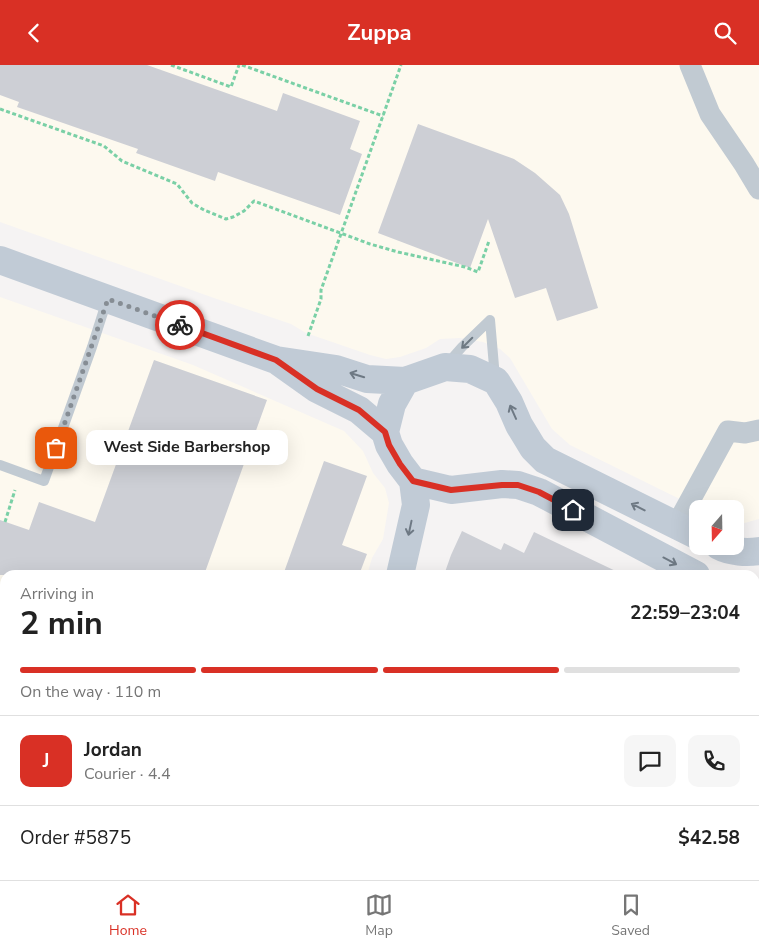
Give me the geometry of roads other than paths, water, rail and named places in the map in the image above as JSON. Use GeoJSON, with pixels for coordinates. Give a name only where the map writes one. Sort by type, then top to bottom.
{"type":"FeatureCollection","features":[{"type":"Feature","properties":{"kind":"street"},"geometry":{"type":"LineString","coordinates":[[690,65],[710,114],[759,189]]}},
{"type":"Feature","properties":{"kind":"street"},"geometry":{"type":"LineString","coordinates":[[0,260],[276,360],[336,369],[367,379],[405,381],[445,367],[470,369],[496,381],[533,448],[545,459],[687,531],[728,431],[745,433],[759,430]]}},
{"type":"Feature","properties":{"kind":"street"},"geometry":{"type":"LineString","coordinates":[[276,360],[317,389],[359,410],[385,432]]}},
{"type":"Feature","properties":{"kind":"street"},"geometry":{"type":"LineString","coordinates":[[401,570],[416,505],[413,481],[389,445],[385,432],[392,404],[405,381]]}},
{"type":"Feature","properties":{"kind":"street"},"geometry":{"type":"LineString","coordinates":[[413,481],[451,490],[518,485],[539,492],[687,570]]}},
{"type":"Feature","properties":{"kind":"street"},"geometry":{"type":"LineString","coordinates":[[744,552],[759,551]]}},
{"type":"Feature","properties":{"kind":"lane"},"geometry":{"type":"LineString","coordinates":[[0,465],[44,481],[108,299]]}},
{"type":"Feature","properties":{"kind":"lane"},"geometry":{"type":"LineString","coordinates":[[445,367],[462,347],[490,320],[496,381]]}},
{"type":"Feature","properties":{"kind":"place","name":"West Side Barbershop"},"geometry":{"type":"Point","coordinates":[56,448]}}]}
